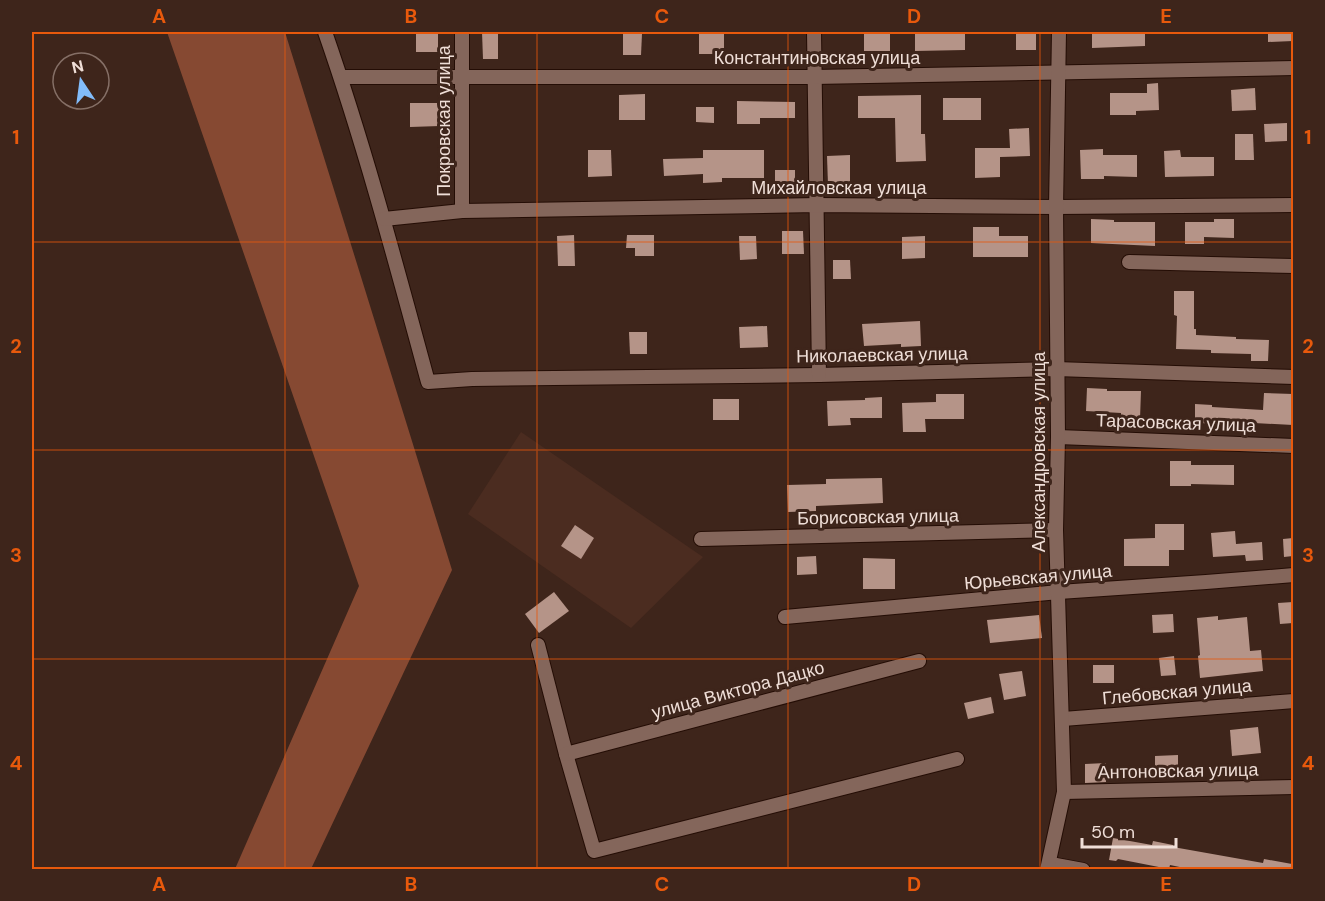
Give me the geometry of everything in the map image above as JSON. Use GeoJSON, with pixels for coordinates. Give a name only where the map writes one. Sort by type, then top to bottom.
{"type":"FeatureCollection","features":[{"type":"Feature","properties":{"kind":"street"},"geometry":{"type":"LineString","coordinates":[[325,32],[384,219]]}},
{"type":"Feature","properties":{"kind":"street","name":"Покровская улица"},"geometry":{"type":"LineString","coordinates":[[462,32],[462,211]]}},
{"type":"Feature","properties":{"kind":"street"},"geometry":{"type":"LineString","coordinates":[[814,32],[819,375]]}},
{"type":"Feature","properties":{"kind":"street","name":"Александровская улица"},"geometry":{"type":"LineString","coordinates":[[1051,867],[1064,792],[1056,530],[1058,436],[1056,207],[1059,32]]}},
{"type":"Feature","properties":{"kind":"street","name":"Константиновская улица"},"geometry":{"type":"LineString","coordinates":[[341,77],[814,76],[1293,68]]}},
{"type":"Feature","properties":{"kind":"street","name":"Михайловская улица"},"geometry":{"type":"LineString","coordinates":[[384,219],[462,211],[817,205],[1056,207],[1293,205]]}},
{"type":"Feature","properties":{"kind":"street","name":"Николаевская улица"},"geometry":{"type":"LineString","coordinates":[[384,219],[428,382],[472,379],[819,375],[1056,369],[1293,377]]}},
{"type":"Feature","properties":{"kind":"street"},"geometry":{"type":"LineString","coordinates":[[1129,262],[1293,266]]}},
{"type":"Feature","properties":{"kind":"street","name":"Тарасовская улица"},"geometry":{"type":"LineString","coordinates":[[1058,436],[1293,446]]}},
{"type":"Feature","properties":{"kind":"street","name":"Борисовская улица"},"geometry":{"type":"LineString","coordinates":[[701,539],[1056,530]]}},
{"type":"Feature","properties":{"kind":"street","name":"Юрьевская улица"},"geometry":{"type":"LineString","coordinates":[[785,617],[1059,592],[1293,574]]}},
{"type":"Feature","properties":{"kind":"street"},"geometry":{"type":"LineString","coordinates":[[538,645],[594,851],[957,759]]}},
{"type":"Feature","properties":{"kind":"street","name":"улица Виктора Дацко"},"geometry":{"type":"LineString","coordinates":[[566,754],[919,661]]}},
{"type":"Feature","properties":{"kind":"street","name":"Глебовская улица"},"geometry":{"type":"LineString","coordinates":[[1063,719],[1293,701]]}},
{"type":"Feature","properties":{"kind":"street","name":"Антоновская улица"},"geometry":{"type":"LineString","coordinates":[[1064,792],[1293,787]]}},
{"type":"Feature","properties":{"kind":"street"},"geometry":{"type":"LineString","coordinates":[[1051,867],[1083,870]]}},
{"type":"Feature","properties":{"kind":"shaded area"},"geometry":{"type":"Polygon","coordinates":[[[167,32],[285,32],[452,570],[311,869],[235,869],[359,586],[167,32]]]}},
{"type":"Feature","properties":{"kind":"shaded area"},"geometry":{"type":"Polygon","coordinates":[[[521,432],[703,557],[631,628],[468,514],[521,432]]]}},
{"type":"Feature","properties":{"kind":"building"},"geometry":{"type":"Polygon","coordinates":[[[482,32],[498,32],[498,59],[483,59],[482,32]]]}},
{"type":"Feature","properties":{"kind":"building"},"geometry":{"type":"Polygon","coordinates":[[[699,32],[724,32],[724,54],[699,54],[699,32]]]}},
{"type":"Feature","properties":{"kind":"building"},"geometry":{"type":"Polygon","coordinates":[[[864,32],[890,32],[890,51],[864,51],[864,32]]]}},
{"type":"Feature","properties":{"kind":"building"},"geometry":{"type":"Polygon","coordinates":[[[1016,32],[1036,32],[1036,50],[1016,50],[1016,32]]]}},
{"type":"Feature","properties":{"kind":"building"},"geometry":{"type":"Polygon","coordinates":[[[1092,32],[1145,32],[1145,46],[1092,48],[1092,32]]]}},
{"type":"Feature","properties":{"kind":"building"},"geometry":{"type":"Polygon","coordinates":[[[1268,32],[1293,32],[1293,41],[1268,42],[1268,32]]]}},
{"type":"Feature","properties":{"kind":"building"},"geometry":{"type":"Polygon","coordinates":[[[416,33],[438,33],[438,52],[416,52],[416,33]]]}},
{"type":"Feature","properties":{"kind":"building"},"geometry":{"type":"Polygon","coordinates":[[[623,34],[642,34],[641,55],[623,55],[623,34]]]}},
{"type":"Feature","properties":{"kind":"building"},"geometry":{"type":"Polygon","coordinates":[[[915,34],[965,34],[965,50],[915,51],[915,34]]]}},
{"type":"Feature","properties":{"kind":"building"},"geometry":{"type":"Polygon","coordinates":[[[1158,83],[1159,110],[1136,111],[1136,115],[1110,115],[1110,93],[1147,93],[1147,84],[1158,83]]]}},
{"type":"Feature","properties":{"kind":"building"},"geometry":{"type":"Polygon","coordinates":[[[1255,88],[1256,110],[1232,111],[1231,90],[1255,88]]]}},
{"type":"Feature","properties":{"kind":"building"},"geometry":{"type":"Polygon","coordinates":[[[645,94],[645,120],[619,120],[619,95],[645,94]]]}},
{"type":"Feature","properties":{"kind":"building"},"geometry":{"type":"Polygon","coordinates":[[[921,95],[921,134],[925,134],[926,161],[896,162],[895,118],[858,118],[858,96],[921,95]]]}},
{"type":"Feature","properties":{"kind":"building"},"geometry":{"type":"Polygon","coordinates":[[[943,98],[981,98],[981,120],[943,120],[943,98]]]}},
{"type":"Feature","properties":{"kind":"building"},"geometry":{"type":"Polygon","coordinates":[[[737,101],[795,102],[795,118],[760,118],[760,124],[737,124],[737,101]]]}},
{"type":"Feature","properties":{"kind":"building"},"geometry":{"type":"Polygon","coordinates":[[[410,103],[440,103],[440,126],[410,127],[410,103]]]}},
{"type":"Feature","properties":{"kind":"building"},"geometry":{"type":"Polygon","coordinates":[[[696,107],[714,107],[714,123],[696,122],[696,107]]]}},
{"type":"Feature","properties":{"kind":"building"},"geometry":{"type":"Polygon","coordinates":[[[1287,123],[1287,141],[1265,142],[1264,124],[1287,123]]]}},
{"type":"Feature","properties":{"kind":"building"},"geometry":{"type":"Polygon","coordinates":[[[1029,128],[1030,156],[1000,157],[1000,177],[975,178],[975,148],[1010,148],[1009,129],[1029,128]]]}},
{"type":"Feature","properties":{"kind":"building"},"geometry":{"type":"Polygon","coordinates":[[[1235,134],[1253,134],[1254,160],[1235,160],[1235,134]]]}},
{"type":"Feature","properties":{"kind":"building"},"geometry":{"type":"Polygon","coordinates":[[[1103,149],[1103,155],[1137,155],[1137,177],[1104,176],[1104,179],[1081,179],[1080,150],[1103,149]]]}},
{"type":"Feature","properties":{"kind":"building"},"geometry":{"type":"Polygon","coordinates":[[[588,150],[611,150],[612,176],[588,177],[588,150]]]}},
{"type":"Feature","properties":{"kind":"building"},"geometry":{"type":"Polygon","coordinates":[[[703,150],[764,150],[764,178],[722,178],[722,182],[703,183],[703,174],[664,176],[663,159],[703,158],[703,150]]]}},
{"type":"Feature","properties":{"kind":"building"},"geometry":{"type":"Polygon","coordinates":[[[1180,150],[1181,157],[1214,157],[1214,176],[1165,177],[1164,151],[1180,150]]]}},
{"type":"Feature","properties":{"kind":"building"},"geometry":{"type":"Polygon","coordinates":[[[850,155],[850,184],[828,185],[827,156],[850,155]]]}},
{"type":"Feature","properties":{"kind":"building"},"geometry":{"type":"Polygon","coordinates":[[[775,170],[795,170],[795,186],[775,186],[775,170]]]}},
{"type":"Feature","properties":{"kind":"building"},"geometry":{"type":"Polygon","coordinates":[[[1091,219],[1114,220],[1114,222],[1155,222],[1155,246],[1091,243],[1091,219]]]}},
{"type":"Feature","properties":{"kind":"building"},"geometry":{"type":"Polygon","coordinates":[[[1214,219],[1234,219],[1234,238],[1204,237],[1204,244],[1185,244],[1185,222],[1214,222],[1214,219]]]}},
{"type":"Feature","properties":{"kind":"building"},"geometry":{"type":"Polygon","coordinates":[[[973,227],[999,227],[999,236],[1028,236],[1028,257],[973,257],[973,227]]]}},
{"type":"Feature","properties":{"kind":"building"},"geometry":{"type":"Polygon","coordinates":[[[782,231],[803,231],[804,254],[782,254],[782,231]]]}},
{"type":"Feature","properties":{"kind":"building"},"geometry":{"type":"Polygon","coordinates":[[[574,235],[575,266],[558,266],[557,236],[574,235]]]}},
{"type":"Feature","properties":{"kind":"building"},"geometry":{"type":"Polygon","coordinates":[[[627,235],[654,235],[654,256],[635,256],[635,248],[626,248],[627,235]]]}},
{"type":"Feature","properties":{"kind":"building"},"geometry":{"type":"Polygon","coordinates":[[[739,236],[756,236],[757,259],[740,260],[739,236]]]}},
{"type":"Feature","properties":{"kind":"building"},"geometry":{"type":"Polygon","coordinates":[[[925,236],[925,258],[902,259],[902,237],[925,236]]]}},
{"type":"Feature","properties":{"kind":"building"},"geometry":{"type":"Polygon","coordinates":[[[833,260],[850,260],[851,279],[833,279],[833,260]]]}},
{"type":"Feature","properties":{"kind":"building"},"geometry":{"type":"Polygon","coordinates":[[[1174,291],[1194,291],[1196,335],[1269,340],[1268,361],[1251,361],[1251,354],[1176,349],[1177,316],[1174,315],[1174,291]]]}},
{"type":"Feature","properties":{"kind":"building"},"geometry":{"type":"Polygon","coordinates":[[[920,321],[921,346],[901,347],[901,344],[864,346],[862,324],[920,321]]]}},
{"type":"Feature","properties":{"kind":"building"},"geometry":{"type":"Polygon","coordinates":[[[767,326],[768,347],[740,348],[739,327],[767,326]]]}},
{"type":"Feature","properties":{"kind":"building"},"geometry":{"type":"Polygon","coordinates":[[[629,332],[647,332],[647,354],[630,354],[629,332]]]}},
{"type":"Feature","properties":{"kind":"building"},"geometry":{"type":"Polygon","coordinates":[[[1087,388],[1107,389],[1107,391],[1141,391],[1140,419],[1121,418],[1121,413],[1086,411],[1087,388]]]}},
{"type":"Feature","properties":{"kind":"building"},"geometry":{"type":"Polygon","coordinates":[[[1264,393],[1293,394],[1293,425],[1254,423],[1253,430],[1225,429],[1225,424],[1195,423],[1195,404],[1263,410],[1264,393]]]}},
{"type":"Feature","properties":{"kind":"building"},"geometry":{"type":"Polygon","coordinates":[[[936,394],[964,394],[964,419],[925,419],[926,432],[903,432],[902,403],[936,402],[936,394]]]}},
{"type":"Feature","properties":{"kind":"building"},"geometry":{"type":"Polygon","coordinates":[[[882,397],[882,418],[850,418],[851,425],[828,426],[827,401],[882,397]]]}},
{"type":"Feature","properties":{"kind":"building"},"geometry":{"type":"Polygon","coordinates":[[[713,399],[739,399],[739,420],[713,420],[713,399]]]}},
{"type":"Feature","properties":{"kind":"building"},"geometry":{"type":"Polygon","coordinates":[[[1170,461],[1191,461],[1191,465],[1234,465],[1234,485],[1170,486],[1170,461]]]}},
{"type":"Feature","properties":{"kind":"building"},"geometry":{"type":"Polygon","coordinates":[[[882,478],[883,503],[816,506],[816,511],[788,512],[787,485],[826,484],[826,479],[882,478]]]}},
{"type":"Feature","properties":{"kind":"building"},"geometry":{"type":"Polygon","coordinates":[[[1155,524],[1184,524],[1184,550],[1169,550],[1169,566],[1124,566],[1124,539],[1155,538],[1155,524]]]}},
{"type":"Feature","properties":{"kind":"building"},"geometry":{"type":"Polygon","coordinates":[[[575,525],[594,538],[581,559],[561,546],[575,525]]]}},
{"type":"Feature","properties":{"kind":"building"},"geometry":{"type":"Polygon","coordinates":[[[1235,531],[1236,544],[1262,542],[1263,560],[1246,561],[1245,555],[1213,557],[1211,533],[1235,531]]]}},
{"type":"Feature","properties":{"kind":"building"},"geometry":{"type":"Polygon","coordinates":[[[1293,538],[1293,556],[1284,557],[1283,539],[1293,538]]]}},
{"type":"Feature","properties":{"kind":"building"},"geometry":{"type":"Polygon","coordinates":[[[816,556],[817,574],[797,575],[797,557],[816,556]]]}},
{"type":"Feature","properties":{"kind":"building"},"geometry":{"type":"Polygon","coordinates":[[[863,558],[895,559],[895,589],[863,589],[863,558]]]}},
{"type":"Feature","properties":{"kind":"building"},"geometry":{"type":"Polygon","coordinates":[[[554,592],[569,611],[539,633],[525,614],[554,592]]]}},
{"type":"Feature","properties":{"kind":"building"},"geometry":{"type":"Polygon","coordinates":[[[1293,602],[1293,623],[1280,624],[1278,603],[1293,602]]]}},
{"type":"Feature","properties":{"kind":"building"},"geometry":{"type":"Polygon","coordinates":[[[1173,614],[1174,632],[1153,633],[1152,615],[1173,614]]]}},
{"type":"Feature","properties":{"kind":"building"},"geometry":{"type":"Polygon","coordinates":[[[1039,615],[1042,638],[990,643],[987,620],[1039,615]]]}},
{"type":"Feature","properties":{"kind":"building"},"geometry":{"type":"Polygon","coordinates":[[[1218,616],[1218,620],[1247,617],[1250,651],[1261,650],[1263,671],[1200,678],[1197,618],[1218,616]]]}},
{"type":"Feature","properties":{"kind":"building"},"geometry":{"type":"Polygon","coordinates":[[[1174,656],[1176,675],[1161,676],[1159,658],[1174,656]]]}},
{"type":"Feature","properties":{"kind":"building"},"geometry":{"type":"Polygon","coordinates":[[[1093,665],[1114,665],[1114,683],[1093,683],[1093,665]]]}},
{"type":"Feature","properties":{"kind":"building"},"geometry":{"type":"Polygon","coordinates":[[[1022,671],[1026,696],[1004,700],[999,674],[1022,671]]]}},
{"type":"Feature","properties":{"kind":"building"},"geometry":{"type":"Polygon","coordinates":[[[991,697],[994,713],[968,719],[964,703],[991,697]]]}},
{"type":"Feature","properties":{"kind":"building"},"geometry":{"type":"Polygon","coordinates":[[[1258,727],[1261,753],[1232,756],[1230,730],[1258,727]]]}},
{"type":"Feature","properties":{"kind":"building"},"geometry":{"type":"Polygon","coordinates":[[[1178,755],[1178,778],[1155,779],[1155,756],[1178,755]]]}},
{"type":"Feature","properties":{"kind":"building"},"geometry":{"type":"Polygon","coordinates":[[[1106,763],[1106,782],[1085,783],[1085,764],[1106,763]]]}},
{"type":"Feature","properties":{"kind":"building"},"geometry":{"type":"Polygon","coordinates":[[[1113,838],[1152,845],[1153,841],[1173,845],[1173,847],[1263,863],[1264,859],[1292,864],[1292,870],[1194,870],[1170,865],[1169,869],[1118,859],[1109,860],[1113,838]]]}}]}
